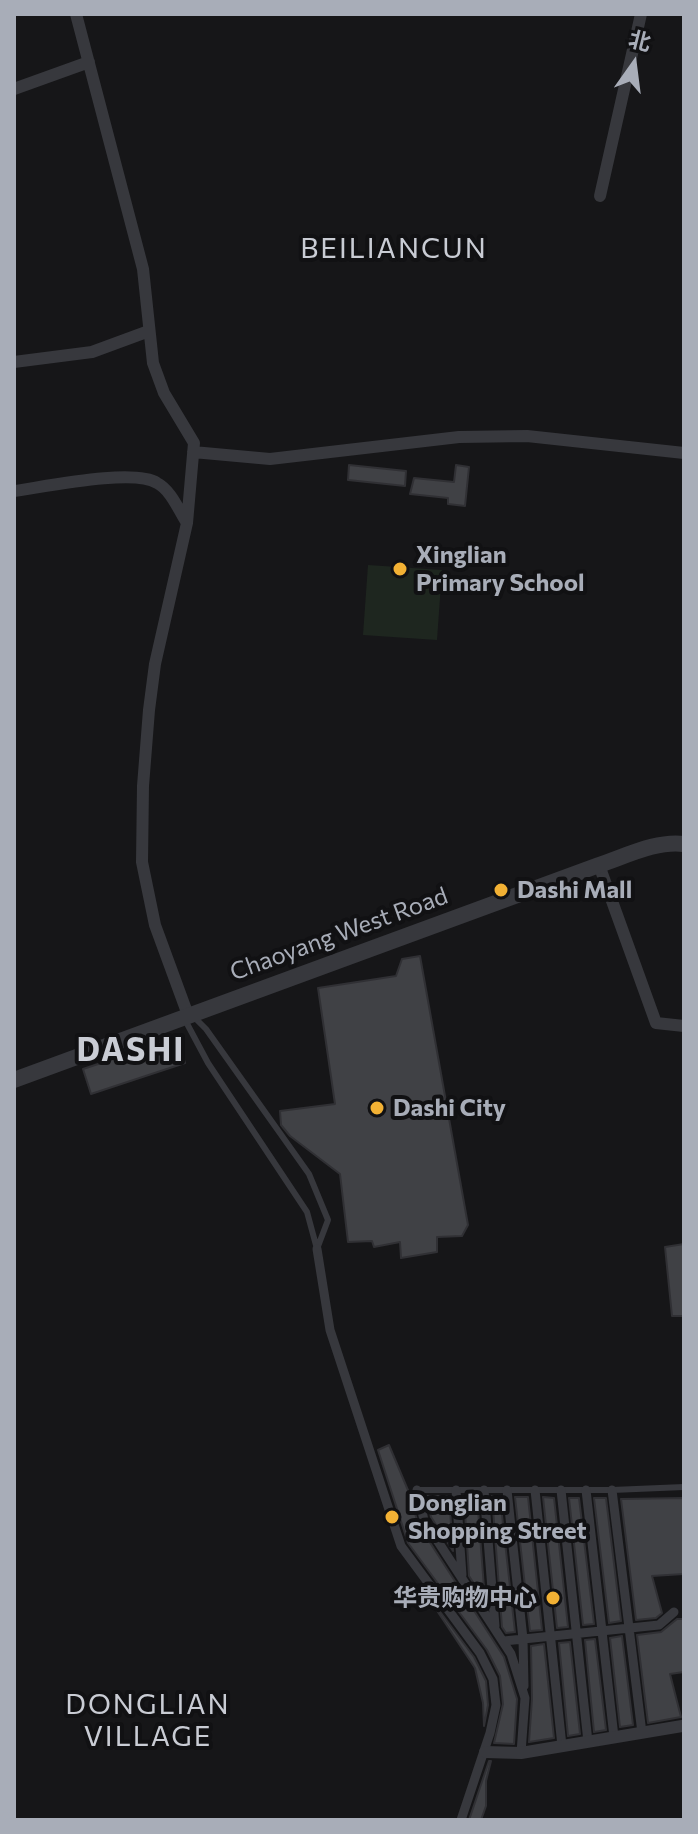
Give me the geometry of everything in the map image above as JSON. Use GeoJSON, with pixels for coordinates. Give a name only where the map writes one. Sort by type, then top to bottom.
{"type":"FeatureCollection","features":[{"type":"Feature","properties":{"kind":"street"},"geometry":{"type":"LineString","coordinates":[[76,14],[143,269],[153,363],[164,393],[194,443],[187,523],[155,664],[143,786],[142,862],[155,925],[186,1017]]}},
{"type":"Feature","properties":{"kind":"street"},"geometry":{"type":"LineString","coordinates":[[600,196],[641,14]]}},
{"type":"Feature","properties":{"kind":"street"},"geometry":{"type":"LineString","coordinates":[[14,89],[89,62]]}},
{"type":"Feature","properties":{"kind":"street"},"geometry":{"type":"LineString","coordinates":[[14,362],[92,352],[149,331]]}},
{"type":"Feature","properties":{"kind":"street"},"geometry":{"type":"LineString","coordinates":[[193,452],[270,459],[459,437],[527,436],[684,453]]}},
{"type":"Feature","properties":{"kind":"street"},"geometry":{"type":"LineString","coordinates":[[14,491],[119,477],[145,479],[157,482],[165,489],[187,523]]}},
{"type":"Feature","properties":{"kind":"street","name":"Chaoyang West Road"},"geometry":{"type":"LineString","coordinates":[[14,1080],[599,865],[646,850],[684,844]]}},
{"type":"Feature","properties":{"kind":"street"},"geometry":{"type":"LineString","coordinates":[[599,865],[656,1023],[684,1026]]}},
{"type":"Feature","properties":{"kind":"street"},"geometry":{"type":"LineString","coordinates":[[317,1249],[330,1330],[401,1546],[480,1653],[493,1679],[496,1705],[485,1752],[461,1820]]}},
{"type":"Feature","properties":{"kind":"street"},"geometry":{"type":"LineString","coordinates":[[417,1490],[424,1520],[504,1641],[525,1698]]}},
{"type":"Feature","properties":{"kind":"street"},"geometry":{"type":"LineString","coordinates":[[456,1490],[463,1579]]}},
{"type":"Feature","properties":{"kind":"street"},"geometry":{"type":"LineString","coordinates":[[484,1490],[496,1627]]}},
{"type":"Feature","properties":{"kind":"street"},"geometry":{"type":"LineString","coordinates":[[507,1490],[523,1639],[525,1698],[521,1753]]}},
{"type":"Feature","properties":{"kind":"street"},"geometry":{"type":"LineString","coordinates":[[535,1490],[562,1746]]}},
{"type":"Feature","properties":{"kind":"street"},"geometry":{"type":"LineString","coordinates":[[561,1490],[588,1742]]}},
{"type":"Feature","properties":{"kind":"street"},"geometry":{"type":"LineString","coordinates":[[586,1490],[614,1737]]}},
{"type":"Feature","properties":{"kind":"street"},"geometry":{"type":"LineString","coordinates":[[612,1490],[642,1733]]}},
{"type":"Feature","properties":{"kind":"street"},"geometry":{"type":"LineString","coordinates":[[504,1641],[659,1625],[674,1612]]}},
{"type":"Feature","properties":{"kind":"street"},"geometry":{"type":"LineString","coordinates":[[485,1752],[521,1753],[682,1726]]}},
{"type":"Feature","properties":{"kind":"lane"},"geometry":{"type":"LineString","coordinates":[[186,1017],[196,1017],[205,1027],[309,1174],[328,1220],[317,1249],[307,1212],[215,1075],[186,1017]]}},
{"type":"Feature","properties":{"kind":"lane"},"geometry":{"type":"LineString","coordinates":[[417,1490],[684,1487]]}},
{"type":"Feature","properties":{"kind":"shaded area"},"geometry":{"type":"Polygon","coordinates":[[[368,565],[442,570],[437,640],[363,635],[368,565]]]}},
{"type":"Feature","properties":{"kind":"building"},"geometry":{"type":"Polygon","coordinates":[[[349,465],[406,471],[405,486],[348,480],[349,465]]]}},
{"type":"Feature","properties":{"kind":"building"},"geometry":{"type":"Polygon","coordinates":[[[456,465],[469,467],[465,506],[448,504],[448,498],[410,494],[414,478],[454,482],[456,465]]]}},
{"type":"Feature","properties":{"kind":"building","name":"Dashi City"},"geometry":{"type":"Polygon","coordinates":[[[420,956],[468,1225],[462,1236],[437,1237],[437,1252],[401,1258],[400,1242],[374,1247],[372,1241],[348,1242],[340,1174],[290,1136],[281,1125],[280,1111],[335,1104],[318,988],[396,976],[402,959],[420,956]]]}},
{"type":"Feature","properties":{"kind":"building"},"geometry":{"type":"Polygon","coordinates":[[[177,1038],[185,1063],[91,1094],[83,1069],[177,1038]]]}},
{"type":"Feature","properties":{"kind":"building"},"geometry":{"type":"Polygon","coordinates":[[[684,1244],[684,1316],[672,1316],[665,1247],[684,1244]]]}},
{"type":"Feature","properties":{"kind":"building"},"geometry":{"type":"Polygon","coordinates":[[[389,1445],[410,1495],[418,1524],[504,1657],[517,1699],[514,1744],[494,1743],[503,1704],[500,1676],[487,1650],[408,1543],[378,1450],[389,1445]]]}},
{"type":"Feature","properties":{"kind":"building"},"geometry":{"type":"Polygon","coordinates":[[[426,1496],[449,1496],[453,1551],[431,1517],[426,1496]]]}},
{"type":"Feature","properties":{"kind":"building"},"geometry":{"type":"Polygon","coordinates":[[[464,1496],[477,1496],[485,1601],[469,1576],[464,1496]]]}},
{"type":"Feature","properties":{"kind":"building"},"geometry":{"type":"Polygon","coordinates":[[[492,1496],[500,1497],[515,1632],[506,1633],[502,1627],[492,1496]]]}},
{"type":"Feature","properties":{"kind":"building"},"geometry":{"type":"Polygon","coordinates":[[[515,1497],[528,1497],[542,1630],[530,1631],[515,1497]]]}},
{"type":"Feature","properties":{"kind":"building"},"geometry":{"type":"Polygon","coordinates":[[[543,1497],[554,1498],[568,1627],[557,1628],[543,1497]]]}},
{"type":"Feature","properties":{"kind":"building"},"geometry":{"type":"Polygon","coordinates":[[[569,1498],[579,1498],[594,1624],[583,1625],[569,1498]]]}},
{"type":"Feature","properties":{"kind":"building"},"geometry":{"type":"Polygon","coordinates":[[[594,1498],[606,1498],[621,1621],[609,1623],[594,1498]]]}},
{"type":"Feature","properties":{"kind":"building"},"geometry":{"type":"Polygon","coordinates":[[[684,1498],[684,1574],[652,1576],[662,1613],[656,1618],[636,1620],[621,1499],[684,1498]]]}},
{"type":"Feature","properties":{"kind":"building"},"geometry":{"type":"Polygon","coordinates":[[[420,1585],[474,1657],[486,1681],[488,1705],[484,1726],[483,1703],[475,1668],[420,1585]]]}},
{"type":"Feature","properties":{"kind":"building"},"geometry":{"type":"Polygon","coordinates":[[[677,1619],[684,1619],[684,1672],[670,1674],[681,1717],[648,1723],[637,1635],[661,1632],[677,1619]]]}},
{"type":"Feature","properties":{"kind":"building"},"geometry":{"type":"Polygon","coordinates":[[[622,1636],[633,1725],[620,1727],[610,1638],[622,1636]]]}},
{"type":"Feature","properties":{"kind":"building"},"geometry":{"type":"Polygon","coordinates":[[[595,1639],[606,1730],[594,1732],[585,1640],[595,1639]]]}},
{"type":"Feature","properties":{"kind":"building"},"geometry":{"type":"Polygon","coordinates":[[[570,1642],[580,1734],[568,1736],[559,1643],[570,1642]]]}},
{"type":"Feature","properties":{"kind":"building"},"geometry":{"type":"Polygon","coordinates":[[[544,1644],[554,1738],[529,1742],[531,1646],[544,1644]]]}},
{"type":"Feature","properties":{"kind":"building"},"geometry":{"type":"Polygon","coordinates":[[[489,1761],[486,1806],[481,1820],[469,1820],[489,1761]]]}},
{"type":"Feature","properties":{"kind":"place","name":"Xinglian Primary School"},"geometry":{"type":"Point","coordinates":[400,569]}},
{"type":"Feature","properties":{"kind":"place","name":"Dashi Mall"},"geometry":{"type":"Point","coordinates":[501,890]}},
{"type":"Feature","properties":{"kind":"place","name":"Dashi City"},"geometry":{"type":"Point","coordinates":[377,1108]}},
{"type":"Feature","properties":{"kind":"place","name":"Donglian Shopping Street"},"geometry":{"type":"Point","coordinates":[392,1517]}},
{"type":"Feature","properties":{"kind":"place","name":"华贵购物中心"},"geometry":{"type":"Point","coordinates":[553,1598]}},
{"type":"Feature","properties":{"kind":"district","name":"BEILIANCUN"},"geometry":{"type":"Point","coordinates":[394,249]}},
{"type":"Feature","properties":{"kind":"district","name":"DASHI"},"geometry":{"type":"Point","coordinates":[131,1050]}},
{"type":"Feature","properties":{"kind":"district","name":"DONGLIAN VILLAGE"},"geometry":{"type":"Point","coordinates":[148,1721]}}]}
